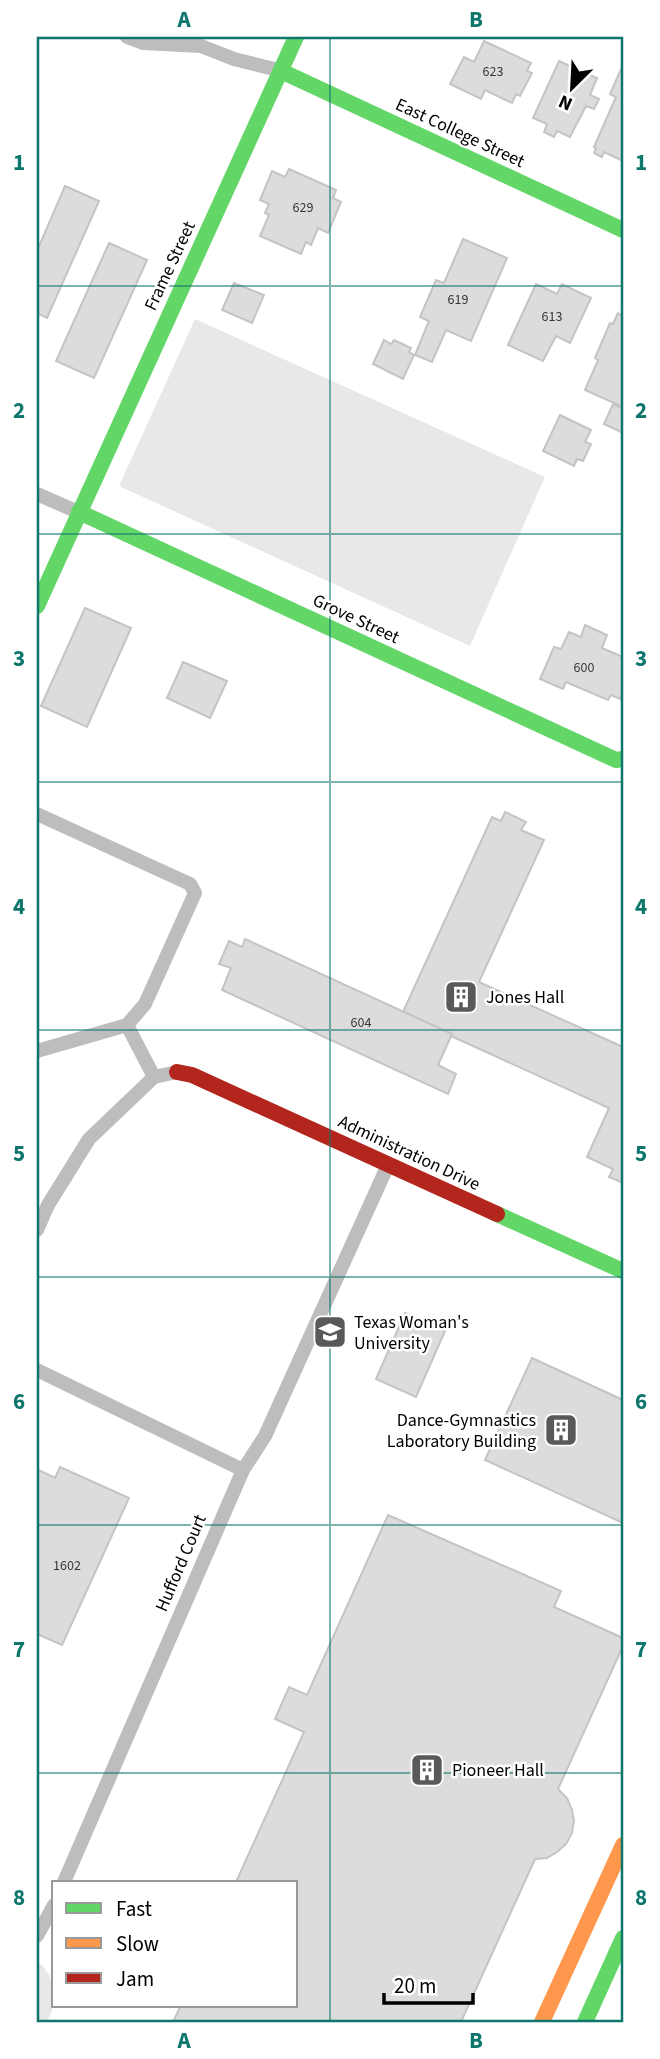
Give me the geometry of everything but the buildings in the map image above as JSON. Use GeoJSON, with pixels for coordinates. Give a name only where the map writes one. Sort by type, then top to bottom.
{"type":"FeatureCollection","features":[{"type":"Feature","properties":{"kind":"street","name":"Frame Street"},"geometry":{"type":"LineString","coordinates":[[37,606],[296,37]]}},
{"type":"Feature","properties":{"kind":"street","name":"East College Street"},"geometry":{"type":"LineString","coordinates":[[281,71],[623,230]]}},
{"type":"Feature","properties":{"kind":"street","name":"Grove Street"},"geometry":{"type":"LineString","coordinates":[[79,512],[620,760]]}},
{"type":"Feature","properties":{"kind":"street","name":"Administration Drive"},"geometry":{"type":"LineString","coordinates":[[177,1072],[192,1075],[623,1271]]}},
{"type":"Feature","properties":{"kind":"street"},"geometry":{"type":"LineString","coordinates":[[542,2022],[623,1845]]}},
{"type":"Feature","properties":{"kind":"street"},"geometry":{"type":"LineString","coordinates":[[585,2022],[623,1938]]}},
{"type":"Feature","properties":{"kind":"lane"},"geometry":{"type":"LineString","coordinates":[[127,37],[143,43],[201,46],[234,59],[281,71]]}},
{"type":"Feature","properties":{"kind":"lane"},"geometry":{"type":"LineString","coordinates":[[37,494],[79,512]]}},
{"type":"Feature","properties":{"kind":"lane"},"geometry":{"type":"LineString","coordinates":[[37,814],[190,884],[195,893],[145,1004],[127,1025],[37,1051]]}},
{"type":"Feature","properties":{"kind":"lane"},"geometry":{"type":"LineString","coordinates":[[127,1025],[154,1077]]}},
{"type":"Feature","properties":{"kind":"lane"},"geometry":{"type":"LineString","coordinates":[[37,1230],[42,1202],[89,1139],[154,1077],[177,1072]]}},
{"type":"Feature","properties":{"kind":"lane","name":"Hufford Court"},"geometry":{"type":"LineString","coordinates":[[64,1881],[243,1470],[265,1436],[388,1164]]}},
{"type":"Feature","properties":{"kind":"lane"},"geometry":{"type":"LineString","coordinates":[[37,1370],[243,1470]]}},
{"type":"Feature","properties":{"kind":"lane"},"geometry":{"type":"LineString","coordinates":[[37,1936],[52,1909]]}},
{"type":"Feature","properties":{"kind":"shaded area"},"geometry":{"type":"Polygon","coordinates":[[[195,319],[545,477],[470,646],[119,486],[195,319]]]}},
{"type":"Feature","properties":{"kind":"shaded area"},"geometry":{"type":"Polygon","coordinates":[[[37,1961],[52,1982],[53,2007],[46,2022],[37,2022],[37,1961]]]}},
{"type":"Feature","properties":{"kind":"traffic: fast"},"geometry":{"type":"LineString","coordinates":[[37,606],[296,37]]}},
{"type":"Feature","properties":{"kind":"traffic: fast"},"geometry":{"type":"LineString","coordinates":[[281,71],[623,230]]}},
{"type":"Feature","properties":{"kind":"traffic: fast"},"geometry":{"type":"LineString","coordinates":[[79,512],[616,760],[623,759]]}},
{"type":"Feature","properties":{"kind":"traffic: fast"},"geometry":{"type":"LineString","coordinates":[[497,1214],[623,1271]]}},
{"type":"Feature","properties":{"kind":"traffic: fast"},"geometry":{"type":"LineString","coordinates":[[585,2022],[623,1938]]}},
{"type":"Feature","properties":{"kind":"traffic: slow"},"geometry":{"type":"LineString","coordinates":[[542,2022],[623,1845]]}},
{"type":"Feature","properties":{"kind":"traffic: jam"},"geometry":{"type":"LineString","coordinates":[[177,1072],[192,1075],[497,1214]]}},
{"type":"Feature","properties":{"kind":"place","name":"Jones Hall"},"geometry":{"type":"Point","coordinates":[461,997]}},
{"type":"Feature","properties":{"kind":"place","name":"Texas Woman's University"},"geometry":{"type":"Point","coordinates":[330,1332]}},
{"type":"Feature","properties":{"kind":"place","name":"Dance-Gymnastics Laboratory Building"},"geometry":{"type":"Point","coordinates":[561,1430]}},
{"type":"Feature","properties":{"kind":"place","name":"Pioneer Hall"},"geometry":{"type":"Point","coordinates":[427,1770]}}]}
